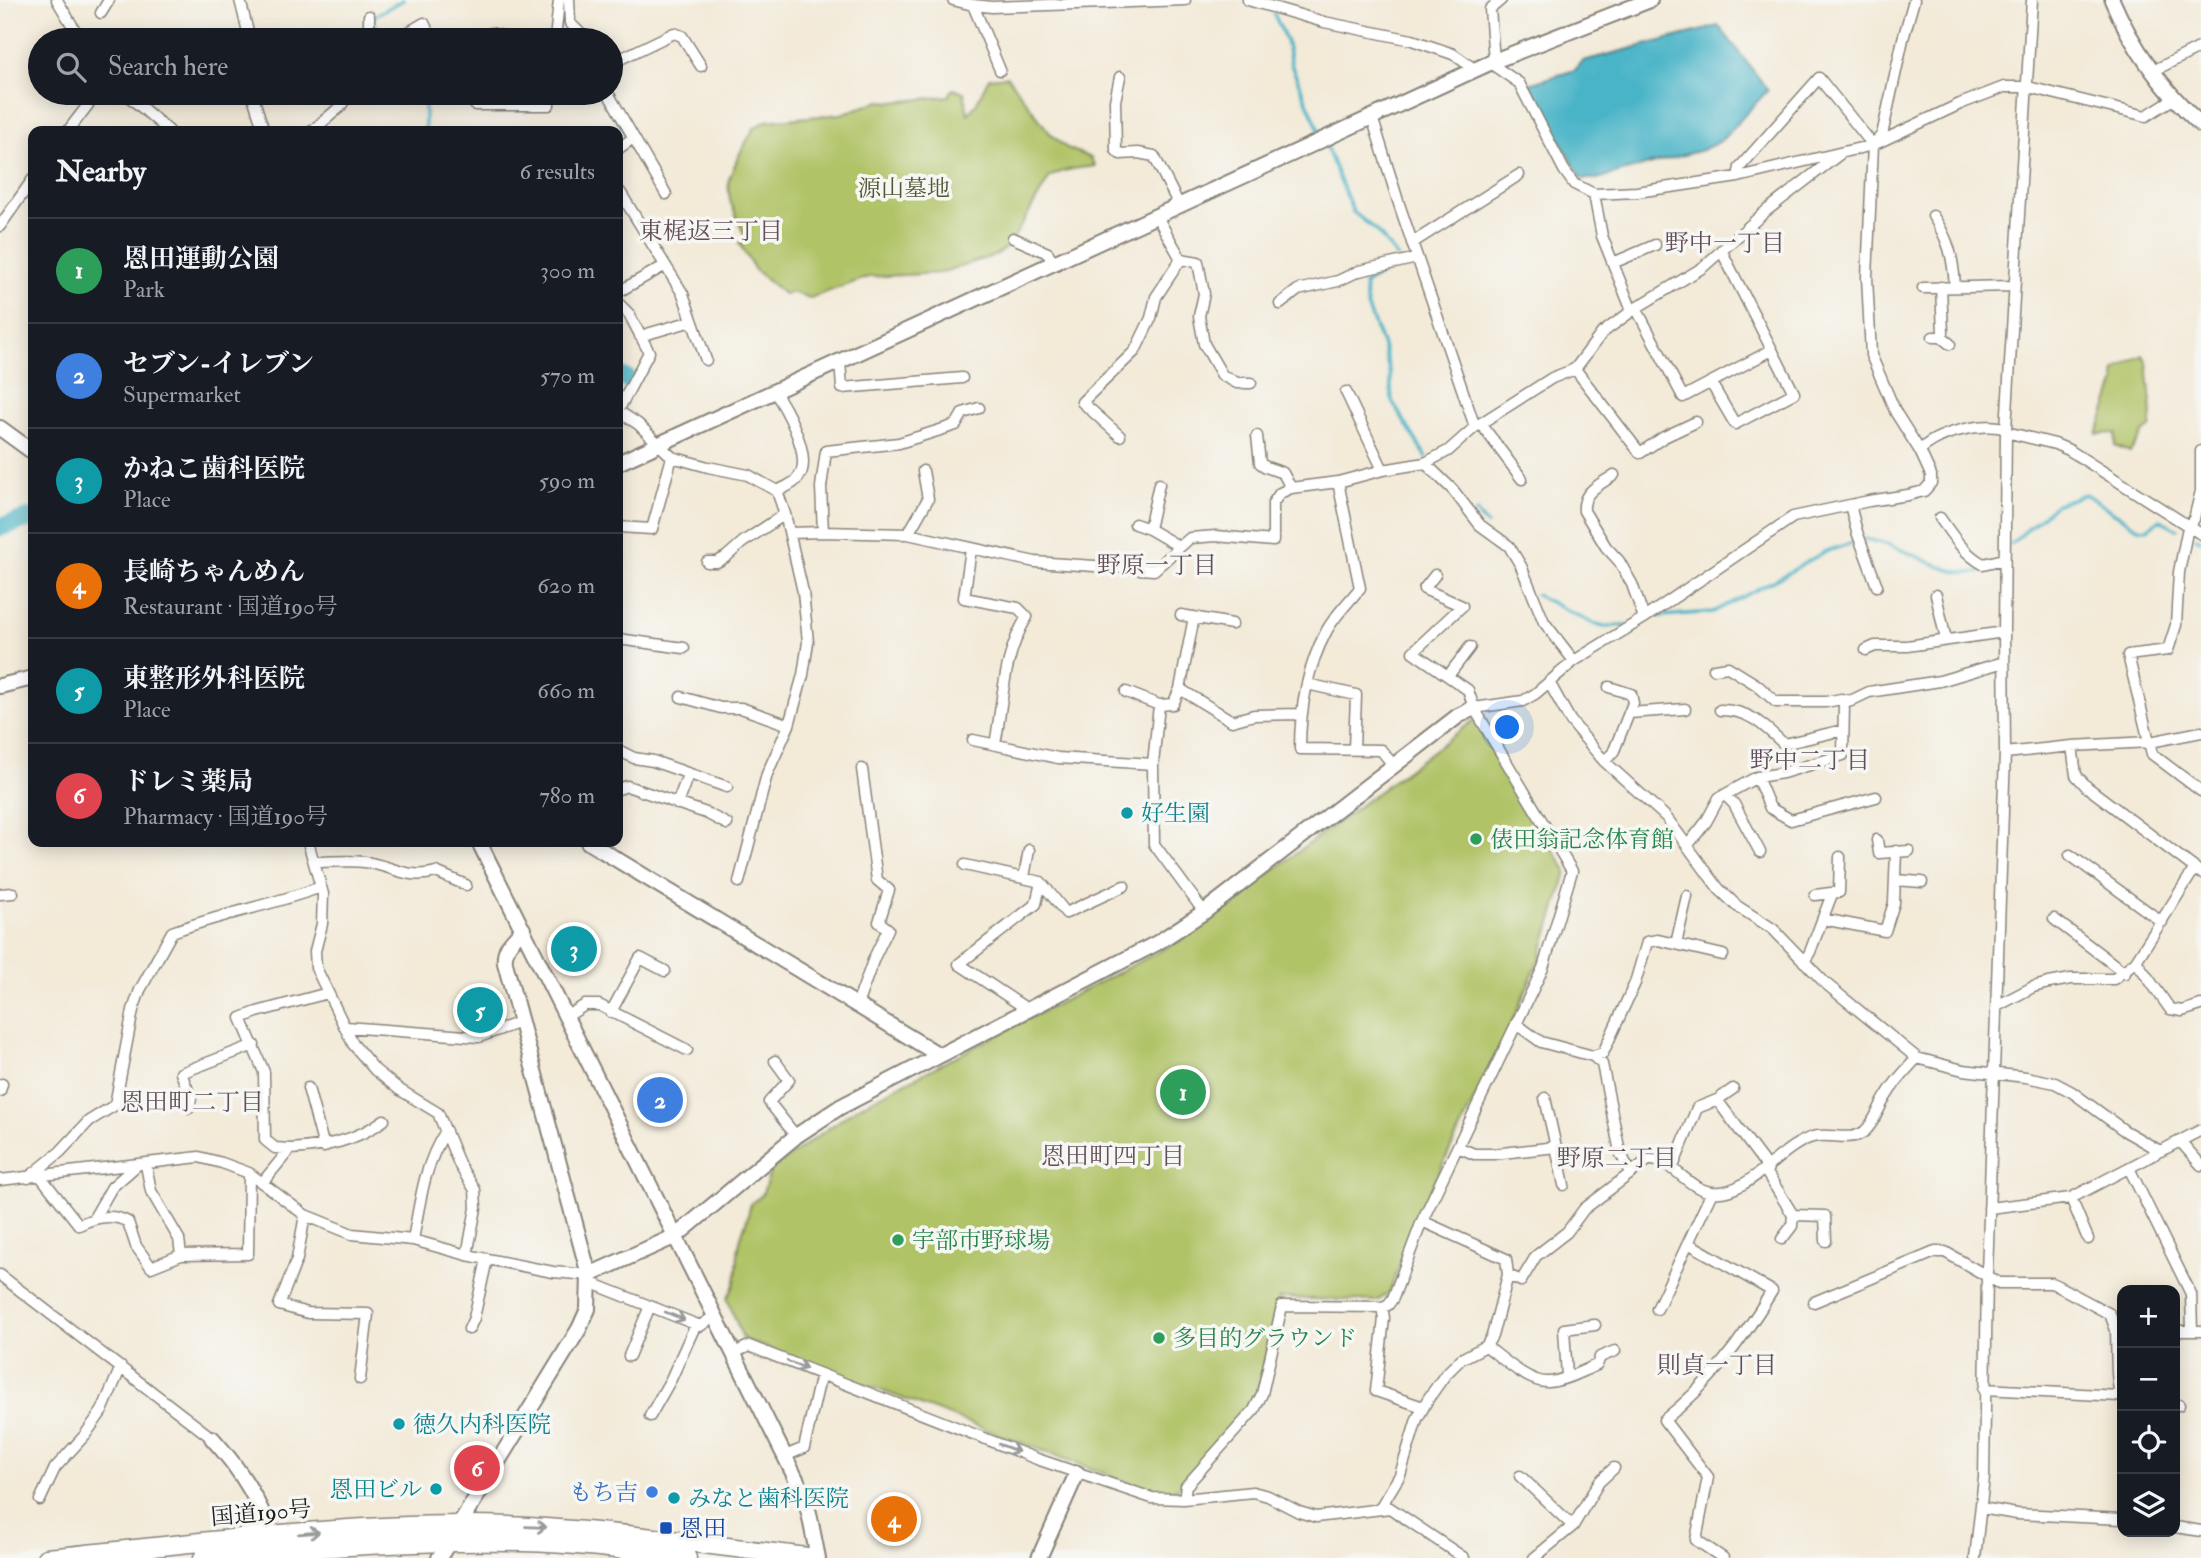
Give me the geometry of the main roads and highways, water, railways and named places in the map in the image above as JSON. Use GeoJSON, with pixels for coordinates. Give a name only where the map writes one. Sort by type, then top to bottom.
{"type":"FeatureCollection","features":[{"type":"Feature","properties":{"kind":"highway","name":"国道190号"},"geometry":{"type":"LineString","coordinates":[[203,1558],[461,1525],[596,1531],[816,1558]]}},
{"type":"Feature","properties":{"kind":"highway","name":"国道190号"},"geometry":{"type":"LineString","coordinates":[[46,1558],[450,1541],[549,1544],[687,1558]]}},
{"type":"Feature","properties":{"kind":"water"},"geometry":{"type":"Polygon","coordinates":[[[1719,26],[1768,90],[1721,141],[1702,150],[1597,179],[1582,179],[1528,84],[1575,70],[1583,61],[1719,26]]]}},
{"type":"Feature","properties":{"kind":"waterway"},"geometry":{"type":"LineString","coordinates":[[378,28],[373,21],[374,16],[403,0]]}},
{"type":"Feature","properties":{"kind":"waterway"},"geometry":{"type":"LineString","coordinates":[[1274,14],[1286,40],[1292,67],[1320,132]]}},
{"type":"Feature","properties":{"kind":"waterway"},"geometry":{"type":"LineString","coordinates":[[425,105],[425,126]]}},
{"type":"Feature","properties":{"kind":"waterway"},"geometry":{"type":"LineString","coordinates":[[608,105],[620,126]]}},
{"type":"Feature","properties":{"kind":"waterway"},"geometry":{"type":"LineString","coordinates":[[623,130],[629,140]]}},
{"type":"Feature","properties":{"kind":"waterway"},"geometry":{"type":"LineString","coordinates":[[1326,146],[1353,212],[1377,231],[1397,257]]}},
{"type":"Feature","properties":{"kind":"waterway"},"geometry":{"type":"LineString","coordinates":[[1383,272],[1364,285],[1367,306],[1383,346],[1390,374],[1392,401],[1426,457]]}},
{"type":"Feature","properties":{"kind":"waterway"},"geometry":{"type":"LineString","coordinates":[[623,377],[628,379]]}},
{"type":"Feature","properties":{"kind":"waterway"},"geometry":{"type":"LineString","coordinates":[[2011,544],[2055,505],[2085,494],[2138,528],[2147,529],[2160,520],[2178,529]]}},
{"type":"Feature","properties":{"kind":"waterway"},"geometry":{"type":"LineString","coordinates":[[1476,512],[1487,525]]}},
{"type":"Feature","properties":{"kind":"waterway"},"geometry":{"type":"LineString","coordinates":[[0,527],[28,519]]}},
{"type":"Feature","properties":{"kind":"waterway"},"geometry":{"type":"LineString","coordinates":[[2196,538],[2201,540]]}},
{"type":"Feature","properties":{"kind":"waterway"},"geometry":{"type":"LineString","coordinates":[[1864,539],[1888,545],[1957,572],[1979,572],[1987,567]]}},
{"type":"Feature","properties":{"kind":"waterway"},"geometry":{"type":"LineString","coordinates":[[1660,616],[1713,612],[1824,552],[1855,542]]}},
{"type":"Feature","properties":{"kind":"waterway"},"geometry":{"type":"LineString","coordinates":[[1536,595],[1594,624],[1604,627],[1626,625]]}},
{"type":"Feature","properties":{"kind":"place","name":"好生園"},"geometry":{"type":"Point","coordinates":[1127,813]}},
{"type":"Feature","properties":{"kind":"place","name":"俵田翁記念体育館"},"geometry":{"type":"Point","coordinates":[1476,839]}},
{"type":"Feature","properties":{"kind":"place","name":"かねこ歯科医院"},"geometry":{"type":"Point","coordinates":[574,949]}},
{"type":"Feature","properties":{"kind":"place","name":"東整形外科医院"},"geometry":{"type":"Point","coordinates":[480,1010]}},
{"type":"Feature","properties":{"kind":"place","name":"恩田運動公園"},"geometry":{"type":"Point","coordinates":[1183,1092]}},
{"type":"Feature","properties":{"kind":"place","name":"セブン-イレブン"},"geometry":{"type":"Point","coordinates":[660,1100]}},
{"type":"Feature","properties":{"kind":"place","name":"宇部市野球場"},"geometry":{"type":"Point","coordinates":[898,1240]}},
{"type":"Feature","properties":{"kind":"place","name":"多目的グラウンド"},"geometry":{"type":"Point","coordinates":[1159,1338]}},
{"type":"Feature","properties":{"kind":"place","name":"徳久内科医院"},"geometry":{"type":"Point","coordinates":[399,1424]}},
{"type":"Feature","properties":{"kind":"place","name":"ドレミ薬局"},"geometry":{"type":"Point","coordinates":[477,1468]}},
{"type":"Feature","properties":{"kind":"place","name":"恩田ビル"},"geometry":{"type":"Point","coordinates":[436,1489]}},
{"type":"Feature","properties":{"kind":"place","name":"もち吉"},"geometry":{"type":"Point","coordinates":[652,1492]}},
{"type":"Feature","properties":{"kind":"place","name":"みなと歯科医院"},"geometry":{"type":"Point","coordinates":[674,1498]}},
{"type":"Feature","properties":{"kind":"place","name":"長崎ちゃんめん"},"geometry":{"type":"Point","coordinates":[894,1519]}},
{"type":"Feature","properties":{"kind":"place","name":"恩田"},"geometry":{"type":"Point","coordinates":[666,1528]}},
{"type":"Feature","properties":{"kind":"district","name":"東梶返三丁目"},"geometry":{"type":"Point","coordinates":[711,231]}},
{"type":"Feature","properties":{"kind":"district","name":"野中一丁目"},"geometry":{"type":"Point","coordinates":[1725,243]}},
{"type":"Feature","properties":{"kind":"district","name":"野原一丁目"},"geometry":{"type":"Point","coordinates":[1157,565]}},
{"type":"Feature","properties":{"kind":"district","name":"野中二丁目"},"geometry":{"type":"Point","coordinates":[1810,760]}},
{"type":"Feature","properties":{"kind":"district","name":"恩田町二丁目"},"geometry":{"type":"Point","coordinates":[192,1102]}},
{"type":"Feature","properties":{"kind":"district","name":"恩田町四丁目"},"geometry":{"type":"Point","coordinates":[1113,1156]}},
{"type":"Feature","properties":{"kind":"district","name":"野原二丁目"},"geometry":{"type":"Point","coordinates":[1617,1158]}},
{"type":"Feature","properties":{"kind":"district","name":"則貞一丁目"},"geometry":{"type":"Point","coordinates":[1717,1365]}},
{"type":"Feature","properties":{"kind":"park label","name":"源山墓地"},"geometry":{"type":"Point","coordinates":[904,188]}}]}
